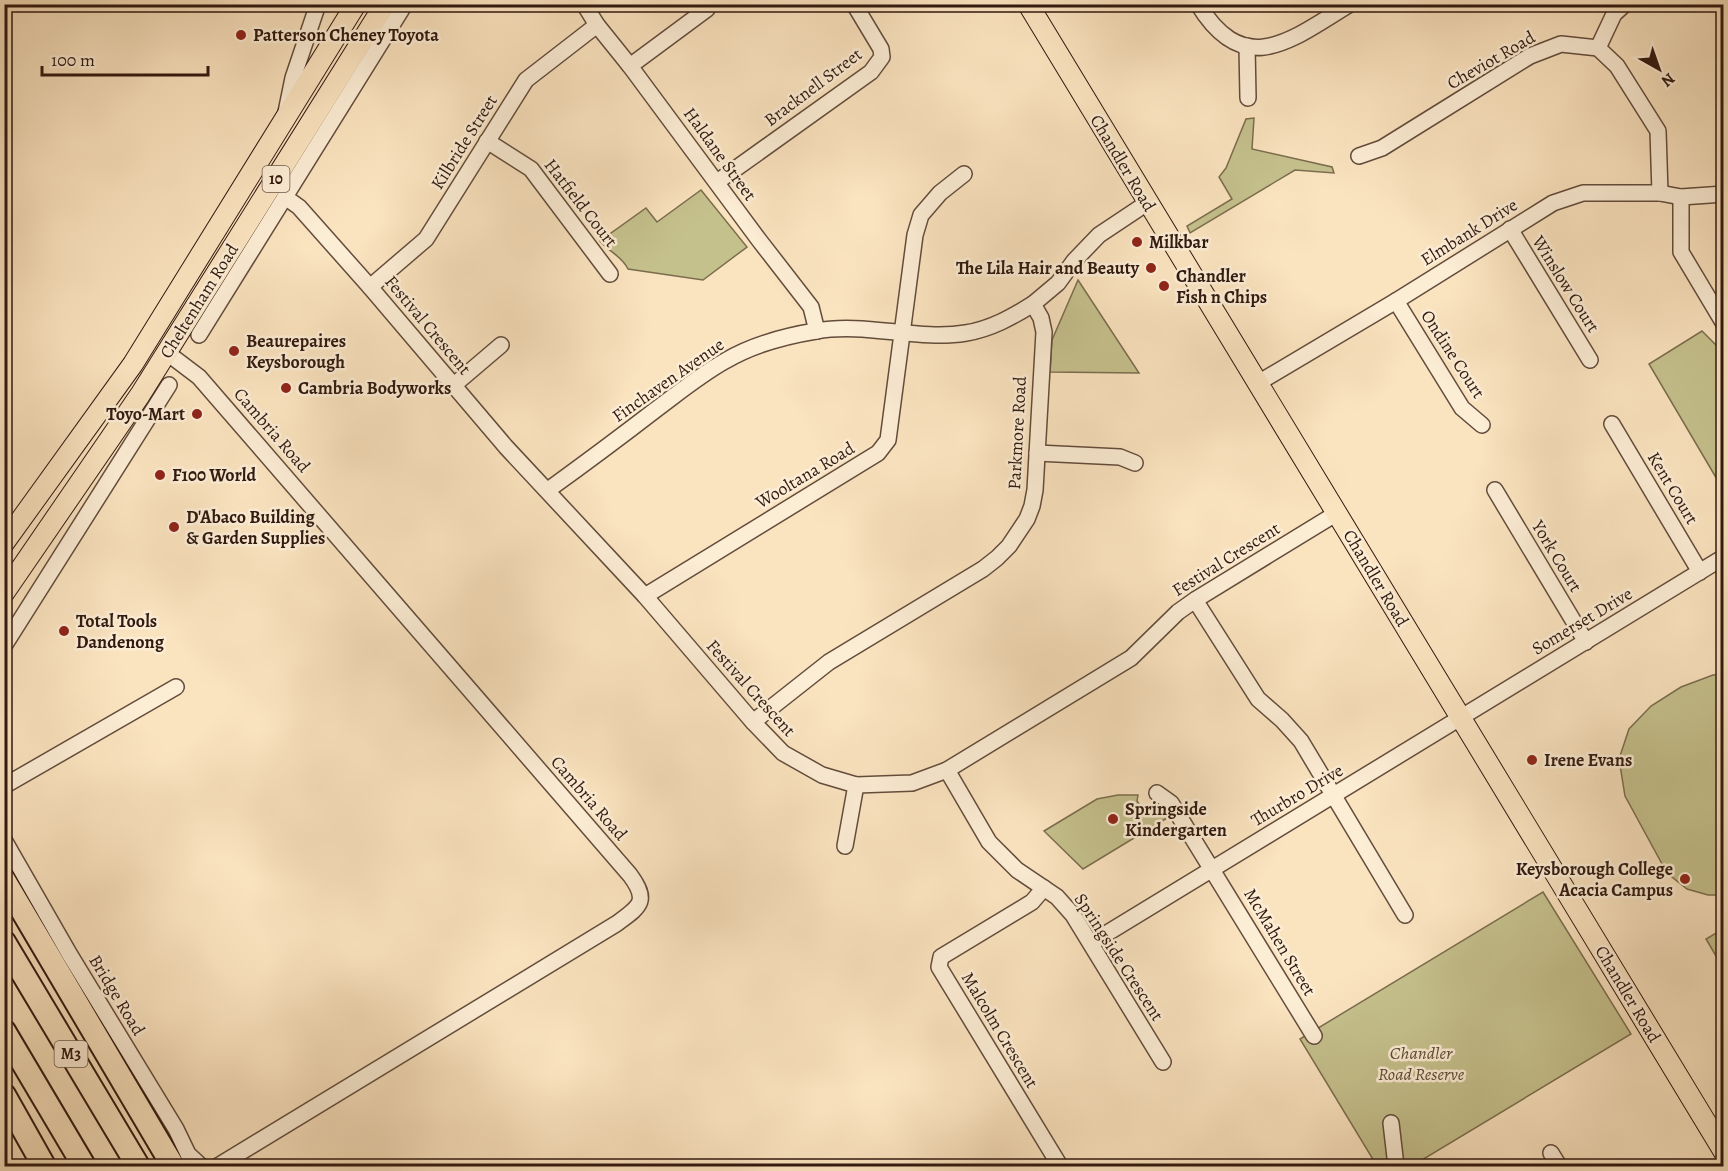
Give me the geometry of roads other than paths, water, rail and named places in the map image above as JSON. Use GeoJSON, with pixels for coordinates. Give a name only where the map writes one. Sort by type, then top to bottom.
{"type":"FeatureCollection","features":[{"type":"Feature","properties":{"kind":"highway"},"geometry":{"type":"LineString","coordinates":[[4,880],[173,1167]]}},
{"type":"Feature","properties":{"kind":"highway","name":"M3"},"geometry":{"type":"LineString","coordinates":[[4,942],[138,1167]]}},
{"type":"Feature","properties":{"kind":"highway","name":"M3"},"geometry":{"type":"LineString","coordinates":[[4,1031],[84,1167]]}},
{"type":"Feature","properties":{"kind":"highway"},"geometry":{"type":"LineString","coordinates":[[4,1095],[44,1167]]}},
{"type":"Feature","properties":{"kind":"main road","name":"Cheltenham Road"},"geometry":{"type":"LineString","coordinates":[[4,543],[145,343],[356,4]]}},
{"type":"Feature","properties":{"kind":"main road","name":"Cheltenham Road"},"geometry":{"type":"LineString","coordinates":[[4,593],[140,395],[385,4]]}},
{"type":"Feature","properties":{"kind":"main road","name":"Chandler Road"},"geometry":{"type":"LineString","coordinates":[[1028,4],[1724,1152]]}},
{"type":"Feature","properties":{"kind":"main road"},"geometry":{"type":"LineString","coordinates":[[145,343],[166,352]]}},
{"type":"Feature","properties":{"kind":"street","name":"Cheltenham Road"},"geometry":{"type":"LineString","coordinates":[[283,124],[293,78],[318,4]]}},
{"type":"Feature","properties":{"kind":"street","name":"Cheltenham Road"},"geometry":{"type":"LineString","coordinates":[[199,335],[405,4]]}},
{"type":"Feature","properties":{"kind":"street","name":"Haldane Street"},"geometry":{"type":"LineString","coordinates":[[584,4],[597,26],[630,66],[811,307],[817,330]]}},
{"type":"Feature","properties":{"kind":"street","name":"Bracknell Street"},"geometry":{"type":"LineString","coordinates":[[717,182],[871,72],[877,65],[882,57],[880,49],[854,4]]}},
{"type":"Feature","properties":{"kind":"street"},"geometry":{"type":"LineString","coordinates":[[1198,4],[1217,31],[1232,42],[1268,48],[1286,42],[1350,4]]}},
{"type":"Feature","properties":{"kind":"street"},"geometry":{"type":"LineString","coordinates":[[1625,4],[1614,14],[1598,48],[1617,66],[1658,131],[1659,193]]}},
{"type":"Feature","properties":{"kind":"street"},"geometry":{"type":"LineString","coordinates":[[630,66],[706,9]]}},
{"type":"Feature","properties":{"kind":"street","name":"Kilbride Street"},"geometry":{"type":"LineString","coordinates":[[370,287],[426,238],[526,80],[597,26]]}},
{"type":"Feature","properties":{"kind":"street","name":"Cheviot Road"},"geometry":{"type":"LineString","coordinates":[[1359,156],[1382,148],[1530,56],[1561,44],[1598,48]]}},
{"type":"Feature","properties":{"kind":"street"},"geometry":{"type":"LineString","coordinates":[[1247,46],[1248,98]]}},
{"type":"Feature","properties":{"kind":"street","name":"Hatfield Court"},"geometry":{"type":"LineString","coordinates":[[487,141],[531,169],[610,274]]}},
{"type":"Feature","properties":{"kind":"street","name":"Wooltana Road"},"geometry":{"type":"LineString","coordinates":[[645,596],[878,453],[884,447],[888,440],[915,235],[921,215],[939,193],[964,174]]}},
{"type":"Feature","properties":{"kind":"street","name":"Elmbank Drive"},"geometry":{"type":"LineString","coordinates":[[1258,383],[1553,204],[1583,193],[1659,193],[1681,197],[1724,194]]}},
{"type":"Feature","properties":{"kind":"street","name":"Festival Crescent"},"geometry":{"type":"LineString","coordinates":[[285,197],[299,207],[506,447],[645,596],[753,722],[783,753],[822,775],[856,785],[912,783],[947,770],[1131,658],[1178,612],[1195,600],[1337,513]]}},
{"type":"Feature","properties":{"kind":"street"},"geometry":{"type":"LineString","coordinates":[[1681,197],[1681,252],[1724,324]]}},
{"type":"Feature","properties":{"kind":"street"},"geometry":{"type":"LineString","coordinates":[[1033,304],[1058,283],[1093,240],[1147,203]]}},
{"type":"Feature","properties":{"kind":"street","name":"Winslow Court"},"geometry":{"type":"LineString","coordinates":[[1510,229],[1590,360]]}},
{"type":"Feature","properties":{"kind":"street"},"geometry":{"type":"LineString","coordinates":[[206,291],[229,288]]}},
{"type":"Feature","properties":{"kind":"street","name":"Ondine Court"},"geometry":{"type":"LineString","coordinates":[[1396,301],[1462,408],[1482,425]]}},
{"type":"Feature","properties":{"kind":"street","name":"Finchaven Avenue"},"geometry":{"type":"LineString","coordinates":[[548,490],[725,360],[763,343],[817,330],[865,328],[944,335],[966,333],[988,328],[1033,304]]}},
{"type":"Feature","properties":{"kind":"street","name":"Parkmore Road"},"geometry":{"type":"LineString","coordinates":[[753,722],[829,662],[983,569],[997,558],[1016,537],[1032,506],[1037,453],[1044,332],[1041,318],[1033,304]]}},
{"type":"Feature","properties":{"kind":"street"},"geometry":{"type":"LineString","coordinates":[[454,385],[501,345]]}},
{"type":"Feature","properties":{"kind":"street","name":"Cambria Road"},"geometry":{"type":"LineString","coordinates":[[166,352],[199,377],[630,876],[639,888],[642,899],[638,909],[616,924],[218,1167]]}},
{"type":"Feature","properties":{"kind":"street"},"geometry":{"type":"LineString","coordinates":[[4,646],[169,385]]}},
{"type":"Feature","properties":{"kind":"street"},"geometry":{"type":"LineString","coordinates":[[140,395],[145,423]]}},
{"type":"Feature","properties":{"kind":"street","name":"Kent Court"},"geometry":{"type":"LineString","coordinates":[[1612,424],[1700,572]]}},
{"type":"Feature","properties":{"kind":"street"},"geometry":{"type":"LineString","coordinates":[[1037,453],[1120,457],[1136,463]]}},
{"type":"Feature","properties":{"kind":"street","name":"York Court"},"geometry":{"type":"LineString","coordinates":[[1495,490],[1586,642]]}},
{"type":"Feature","properties":{"kind":"street","name":"Somerset Drive"},"geometry":{"type":"LineString","coordinates":[[1461,717],[1724,557]]}},
{"type":"Feature","properties":{"kind":"street"},"geometry":{"type":"LineString","coordinates":[[1195,600],[1258,699],[1301,741],[1405,915]]}},
{"type":"Feature","properties":{"kind":"street"},"geometry":{"type":"LineString","coordinates":[[4,786],[176,687]]}},
{"type":"Feature","properties":{"kind":"street","name":"Thurbro Drive"},"geometry":{"type":"LineString","coordinates":[[1091,943],[1461,717]]}},
{"type":"Feature","properties":{"kind":"street","name":"Springside Crescent"},"geometry":{"type":"LineString","coordinates":[[947,770],[989,842],[1017,870],[1057,897],[1073,915],[1163,1062]]}},
{"type":"Feature","properties":{"kind":"street"},"geometry":{"type":"LineString","coordinates":[[845,846],[856,785]]}},
{"type":"Feature","properties":{"kind":"street","name":"McMahen Street"},"geometry":{"type":"LineString","coordinates":[[1157,793],[1171,803],[1314,1036]]}},
{"type":"Feature","properties":{"kind":"street","name":"Bridge Road"},"geometry":{"type":"LineString","coordinates":[[4,840],[70,955],[176,1129],[188,1154],[201,1167]]}},
{"type":"Feature","properties":{"kind":"street","name":"Malcolm Crescent"},"geometry":{"type":"LineString","coordinates":[[1044,888],[1032,902],[941,957],[939,966],[1060,1167]]}},
{"type":"Feature","properties":{"kind":"street"},"geometry":{"type":"LineString","coordinates":[[1391,1123],[1396,1167]]}},
{"type":"Feature","properties":{"kind":"street"},"geometry":{"type":"LineString","coordinates":[[1551,1153],[1559,1167]]}},
{"type":"Feature","properties":{"kind":"place","name":"Patterson Cheney Toyota"},"geometry":{"type":"Point","coordinates":[241,35]}},
{"type":"Feature","properties":{"kind":"place","name":"Milkbar"},"geometry":{"type":"Point","coordinates":[1137,242]}},
{"type":"Feature","properties":{"kind":"place","name":"The Lila Hair and Beauty"},"geometry":{"type":"Point","coordinates":[1151,268]}},
{"type":"Feature","properties":{"kind":"place","name":"Chandler Fish n Chips"},"geometry":{"type":"Point","coordinates":[1164,286]}},
{"type":"Feature","properties":{"kind":"place","name":"Beaurepaires Keysborough"},"geometry":{"type":"Point","coordinates":[234,351]}},
{"type":"Feature","properties":{"kind":"place","name":"Cambria Bodyworks"},"geometry":{"type":"Point","coordinates":[286,388]}},
{"type":"Feature","properties":{"kind":"place","name":"Toyo-Mart"},"geometry":{"type":"Point","coordinates":[197,414]}},
{"type":"Feature","properties":{"kind":"place","name":"F100 World"},"geometry":{"type":"Point","coordinates":[160,475]}},
{"type":"Feature","properties":{"kind":"place","name":"D'Abaco Building & Garden Supplies"},"geometry":{"type":"Point","coordinates":[174,527]}},
{"type":"Feature","properties":{"kind":"place","name":"Total Tools Dandenong"},"geometry":{"type":"Point","coordinates":[64,631]}},
{"type":"Feature","properties":{"kind":"place","name":"Irene Evans"},"geometry":{"type":"Point","coordinates":[1532,760]}},
{"type":"Feature","properties":{"kind":"place","name":"Springside Kindergarten"},"geometry":{"type":"Point","coordinates":[1113,819]}},
{"type":"Feature","properties":{"kind":"place","name":"Keysborough College Acacia Campus"},"geometry":{"type":"Point","coordinates":[1685,879]}},
{"type":"Feature","properties":{"kind":"park label","name":"Chandler Road Reserve"},"geometry":{"type":"Point","coordinates":[1421,1063]}}]}
